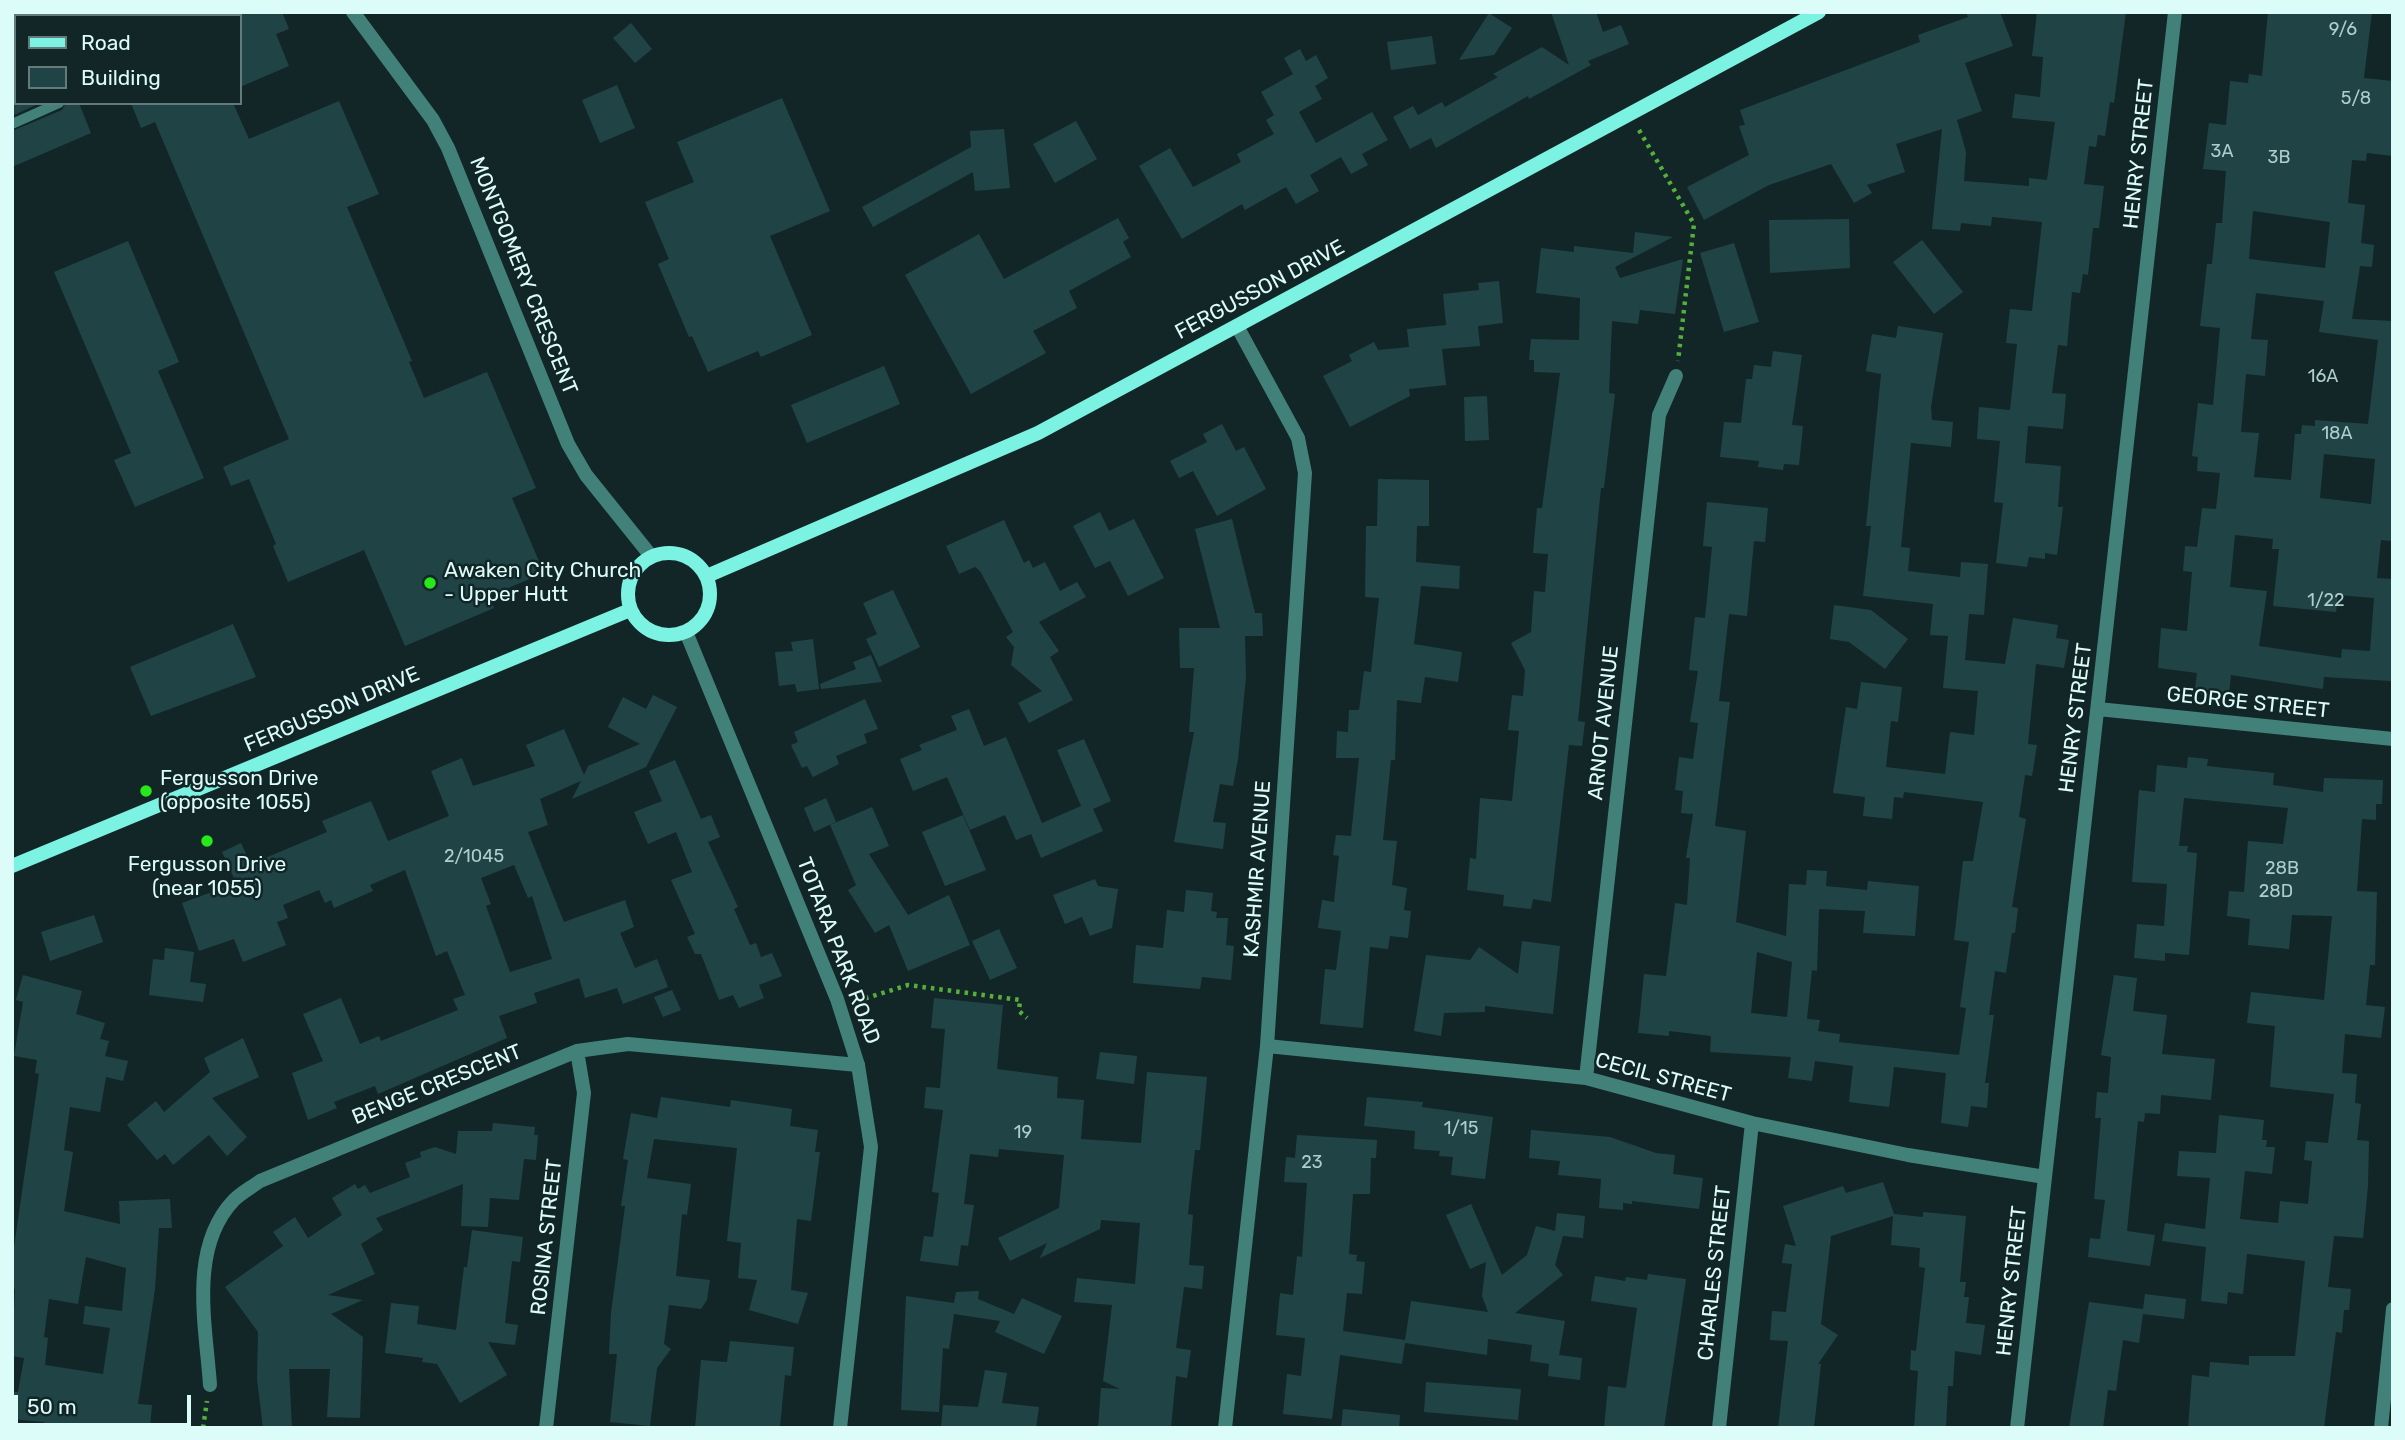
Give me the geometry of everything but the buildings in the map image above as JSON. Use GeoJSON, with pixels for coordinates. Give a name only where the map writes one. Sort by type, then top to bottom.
{"type":"FeatureCollection","features":[{"type":"Feature","properties":{"kind":"main road","name":"FERGUSSON DRIVE"},"geometry":{"type":"LineString","coordinates":[[707,576],[1038,433],[1814,14]]}},
{"type":"Feature","properties":{"kind":"main road"},"geometry":{"type":"LineString","coordinates":[[674,552],[688,557],[707,576],[710,587],[708,609],[703,618],[686,632],[660,634],[637,621],[630,610],[627,593],[629,580],[639,565],[651,556],[674,552]]}},
{"type":"Feature","properties":{"kind":"main road","name":"FERGUSSON DRIVE"},"geometry":{"type":"LineString","coordinates":[[12,866],[630,610]]}},
{"type":"Feature","properties":{"kind":"street","name":"MONTGOMERY CRESCENT"},"geometry":{"type":"LineString","coordinates":[[353,12],[433,120],[448,148],[568,444],[586,475],[651,556]]}},
{"type":"Feature","properties":{"kind":"street","name":"HENRY STREET"},"geometry":{"type":"LineString","coordinates":[[2017,1428],[2175,12]]}},
{"type":"Feature","properties":{"kind":"street","name":"KASHMIR AVENUE"},"geometry":{"type":"LineString","coordinates":[[1225,1428],[1267,1046],[1304,473],[1298,438],[1237,326]]}},
{"type":"Feature","properties":{"kind":"street","name":"ARNOT AVENUE"},"geometry":{"type":"LineString","coordinates":[[1586,1078],[1659,415],[1676,376]]}},
{"type":"Feature","properties":{"kind":"street","name":"TOTARA PARK ROAD"},"geometry":{"type":"LineString","coordinates":[[686,632],[839,1006],[858,1065],[871,1147],[840,1428]]}},
{"type":"Feature","properties":{"kind":"street","name":"GEORGE STREET"},"geometry":{"type":"LineString","coordinates":[[2098,709],[2393,739]]}},
{"type":"Feature","properties":{"kind":"street","name":"BENGE CRESCENT"},"geometry":{"type":"LineString","coordinates":[[210,1385],[203,1292],[205,1264],[220,1220],[234,1199],[260,1181],[576,1051],[628,1044],[858,1065]]}},
{"type":"Feature","properties":{"kind":"street","name":"CECIL STREET"},"geometry":{"type":"LineString","coordinates":[[1267,1046],[1586,1078],[1752,1123],[1908,1155],[2045,1177]]}},
{"type":"Feature","properties":{"kind":"street","name":"ROSINA STREET"},"geometry":{"type":"LineString","coordinates":[[546,1428],[584,1093],[576,1051]]}},
{"type":"Feature","properties":{"kind":"street","name":"CHARLES STREET"},"geometry":{"type":"LineString","coordinates":[[1719,1428],[1752,1123]]}},
{"type":"Feature","properties":{"kind":"street"},"geometry":{"type":"LineString","coordinates":[[2381,1428],[2393,1309]]}},
{"type":"Feature","properties":{"kind":"lane"},"geometry":{"type":"LineString","coordinates":[[12,124],[55,105]]}},
{"type":"Feature","properties":{"kind":"path"},"geometry":{"type":"LineString","coordinates":[[1630,114],[1694,224],[1676,376]]}},
{"type":"Feature","properties":{"kind":"path"},"geometry":{"type":"LineString","coordinates":[[839,1006],[908,985],[1020,1000],[1019,1011],[1027,1018]]}},
{"type":"Feature","properties":{"kind":"path"},"geometry":{"type":"LineString","coordinates":[[203,1428],[210,1385]]}},
{"type":"Feature","properties":{"kind":"place","name":"Awaken City Church - Upper Hutt"},"geometry":{"type":"Point","coordinates":[430,583]}},
{"type":"Feature","properties":{"kind":"place","name":"Fergusson Drive (opposite 1055)"},"geometry":{"type":"Point","coordinates":[146,791]}},
{"type":"Feature","properties":{"kind":"place","name":"Fergusson Drive (near 1055)"},"geometry":{"type":"Point","coordinates":[207,841]}}]}
